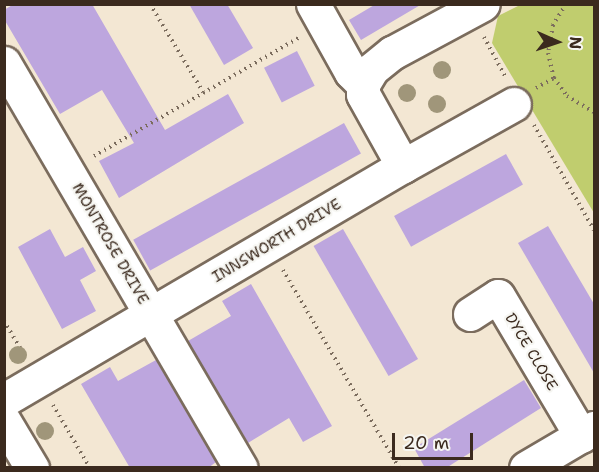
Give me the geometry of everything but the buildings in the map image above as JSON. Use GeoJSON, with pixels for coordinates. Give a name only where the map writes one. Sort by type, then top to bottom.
{"type":"FeatureCollection","features":[{"type":"Feature","properties":{"kind":"street"},"geometry":{"type":"LineString","coordinates":[[403,166],[363,94],[363,84],[372,69],[392,53],[483,4]]}},
{"type":"Feature","properties":{"kind":"street"},"geometry":{"type":"LineString","coordinates":[[319,14],[351,72],[363,84]]}},
{"type":"Feature","properties":{"kind":"street","name":"MONTROSE DRIVE"},"geometry":{"type":"LineString","coordinates":[[4,63],[152,315]]}},
{"type":"Feature","properties":{"kind":"street","name":"INNSWORTH DRIVE"},"geometry":{"type":"LineString","coordinates":[[4,400],[269,247],[403,166],[514,104]]}},
{"type":"Feature","properties":{"kind":"street","name":"DYCE CLOSE"},"geometry":{"type":"LineString","coordinates":[[470,315],[498,296],[588,432],[526,468]]}},
{"type":"Feature","properties":{"kind":"street"},"geometry":{"type":"LineString","coordinates":[[152,315],[241,468]]}},
{"type":"Feature","properties":{"kind":"street"},"geometry":{"type":"LineString","coordinates":[[4,420],[32,468]]}},
{"type":"Feature","properties":{"kind":"path"},"geometry":{"type":"LineString","coordinates":[[150,4],[203,92]]}},
{"type":"Feature","properties":{"kind":"path"},"geometry":{"type":"LineString","coordinates":[[566,4],[553,25],[548,53],[554,78],[567,96],[594,112]]}},
{"type":"Feature","properties":{"kind":"path","name":"MONTROSE DRIVE"},"geometry":{"type":"LineString","coordinates":[[68,172],[203,92],[319,14]]}},
{"type":"Feature","properties":{"kind":"path"},"geometry":{"type":"LineString","coordinates":[[269,247],[399,468]]}},
{"type":"Feature","properties":{"kind":"green space"},"geometry":{"type":"Polygon","coordinates":[[[520,5],[594,5],[594,213],[492,43],[498,16],[520,5]]]}}]}
